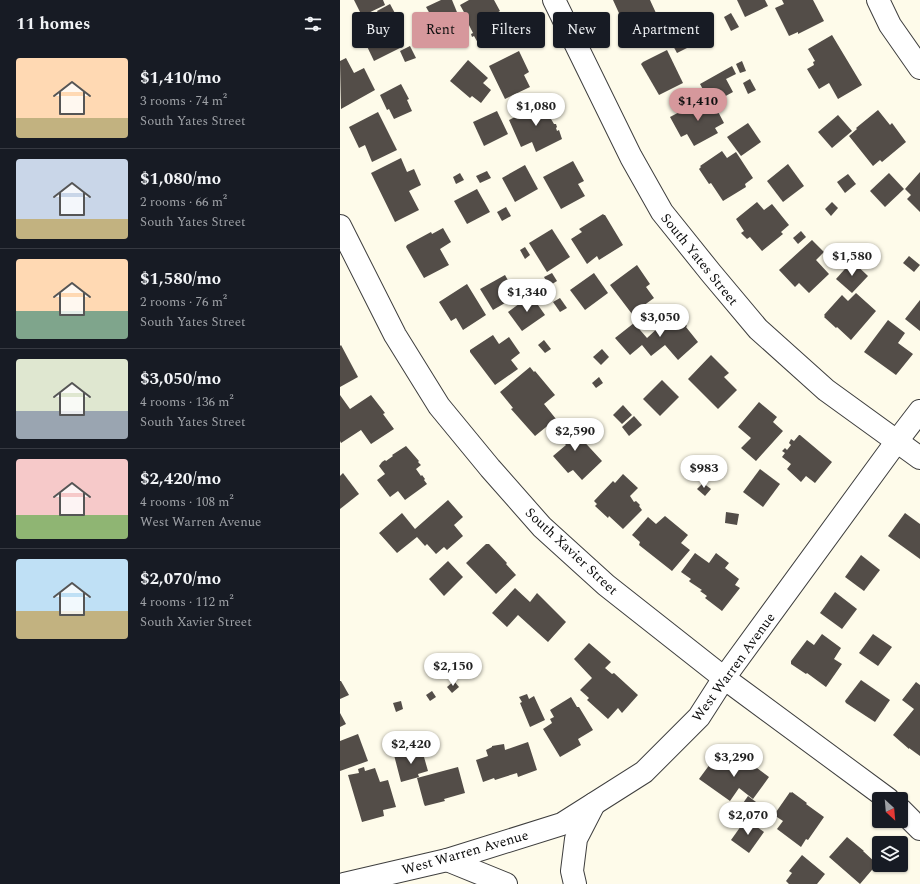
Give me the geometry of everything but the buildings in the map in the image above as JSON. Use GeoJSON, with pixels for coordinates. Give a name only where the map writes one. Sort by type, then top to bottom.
{"type":"FeatureCollection","features":[{"type":"Feature","properties":{"kind":"street","name":"South Yates Street"},"geometry":{"type":"LineString","coordinates":[[554,0],[631,157],[662,212],[710,273],[758,330],[826,390],[920,458]]}},
{"type":"Feature","properties":{"kind":"street"},"geometry":{"type":"LineString","coordinates":[[878,0],[890,25],[920,68]]}},
{"type":"Feature","properties":{"kind":"street","name":"South Xavier Street"},"geometry":{"type":"LineString","coordinates":[[340,226],[395,335],[439,406],[490,468],[542,527],[606,585],[724,678],[879,792]]}},
{"type":"Feature","properties":{"kind":"street","name":"West Warren Avenue"},"geometry":{"type":"LineString","coordinates":[[344,884],[447,860],[562,824],[644,772],[699,717],[724,678],[920,411]]}},
{"type":"Feature","properties":{"kind":"street"},"geometry":{"type":"LineString","coordinates":[[575,884],[572,871],[576,839],[594,803]]}},
{"type":"Feature","properties":{"kind":"street"},"geometry":{"type":"LineString","coordinates":[[908,817],[920,829]]}},
{"type":"Feature","properties":{"kind":"street"},"geometry":{"type":"LineString","coordinates":[[447,860],[506,884]]}}]}
